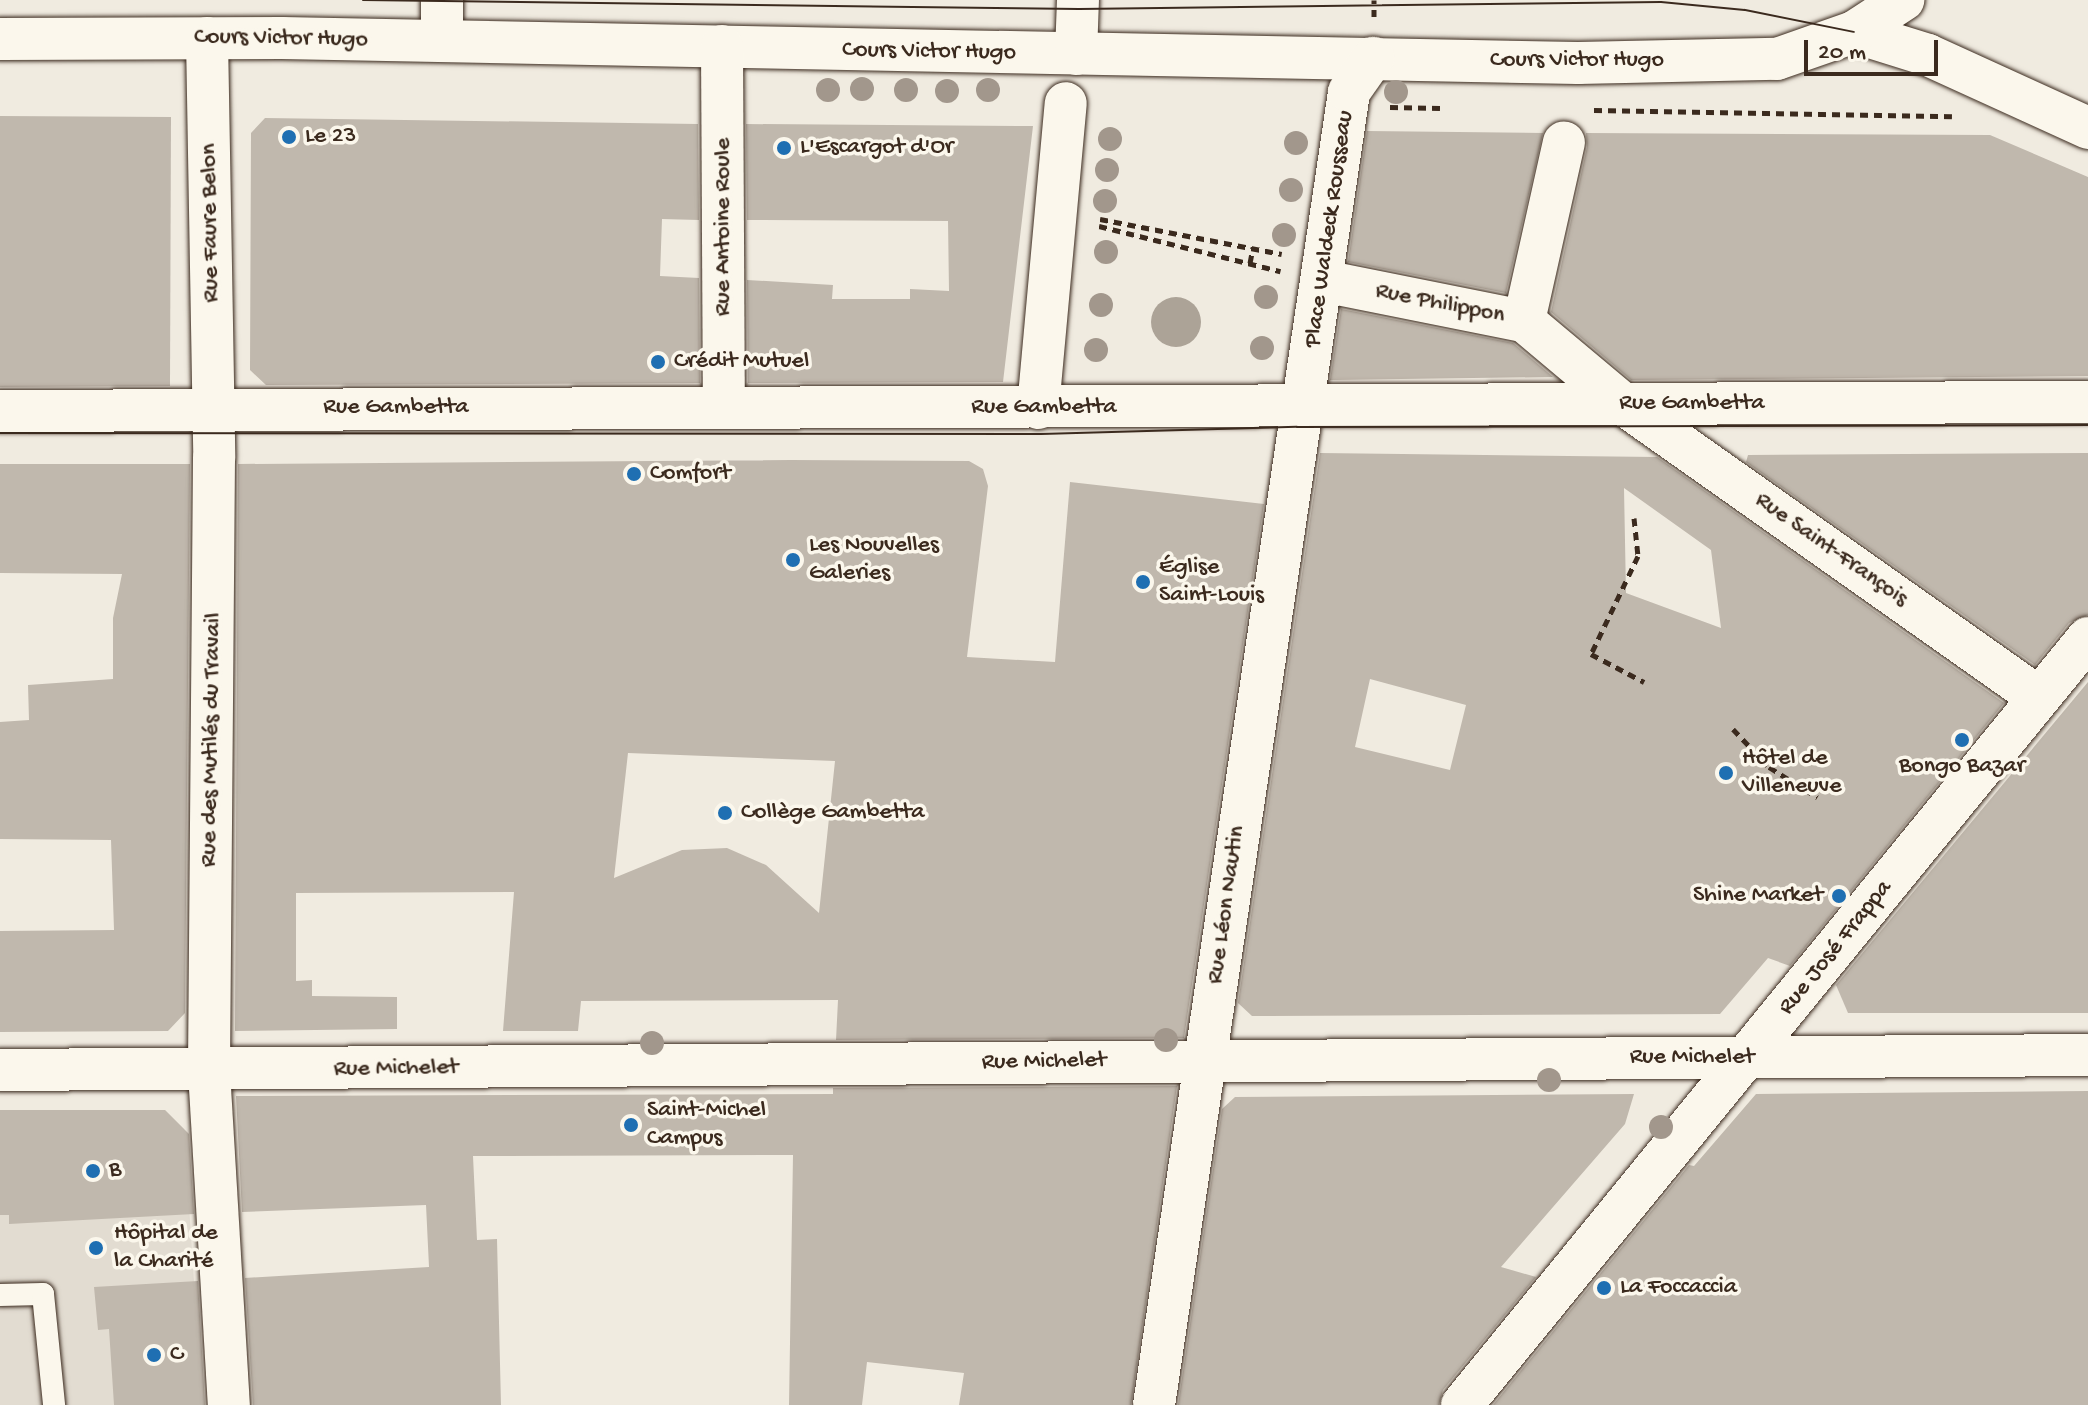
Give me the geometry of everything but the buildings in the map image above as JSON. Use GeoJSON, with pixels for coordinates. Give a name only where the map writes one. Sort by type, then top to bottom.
{"type":"FeatureCollection","features":[{"type":"Feature","properties":{"kind":"street"},"geometry":{"type":"LineString","coordinates":[[442,0],[442,41]]}},
{"type":"Feature","properties":{"kind":"street"},"geometry":{"type":"LineString","coordinates":[[1076,54],[1078,0]]}},
{"type":"Feature","properties":{"kind":"street","name":"Cours Victor Hugo"},"geometry":{"type":"LineString","coordinates":[[0,39],[442,41],[1578,63],[1777,59],[1854,32],[1903,0]]}},
{"type":"Feature","properties":{"kind":"street"},"geometry":{"type":"LineString","coordinates":[[1854,32],[1928,55],[2088,128]]}},
{"type":"Feature","properties":{"kind":"street","name":"Rue Faure Belon"},"geometry":{"type":"LineString","coordinates":[[207,38],[214,408]]}},
{"type":"Feature","properties":{"kind":"street","name":"Rue Antoine Roule"},"geometry":{"type":"LineString","coordinates":[[722,46],[724,408]]}},
{"type":"Feature","properties":{"kind":"street","name":"Place Waldeck Rousseau"},"geometry":{"type":"LineString","coordinates":[[1303,406],[1349,92],[1373,58]]}},
{"type":"Feature","properties":{"kind":"street"},"geometry":{"type":"LineString","coordinates":[[1038,408],[1066,103]]}},
{"type":"Feature","properties":{"kind":"street"},"geometry":{"type":"LineString","coordinates":[[1524,321],[1573,126]]}},
{"type":"Feature","properties":{"kind":"street","name":"Rue Philippon"},"geometry":{"type":"LineString","coordinates":[[1323,281],[1524,321],[1623,404]]}},
{"type":"Feature","properties":{"kind":"street","name":"Rue Gambetta"},"geometry":{"type":"LineString","coordinates":[[0,411],[2088,402]]}},
{"type":"Feature","properties":{"kind":"street","name":"Rue Saint-François"},"geometry":{"type":"LineString","coordinates":[[1623,404],[2038,697]]}},
{"type":"Feature","properties":{"kind":"street","name":"Rue Léon Nautin"},"geometry":{"type":"LineString","coordinates":[[1154,1405],[1303,406]]}},
{"type":"Feature","properties":{"kind":"street","name":"Rue des Mutilés du Travail"},"geometry":{"type":"LineString","coordinates":[[214,408],[209,1071],[229,1405]]}},
{"type":"Feature","properties":{"kind":"street","name":"Rue José Frappa"},"geometry":{"type":"LineString","coordinates":[[1462,1405],[2038,697],[2082,655]]}},
{"type":"Feature","properties":{"kind":"street","name":"Rue Michelet"},"geometry":{"type":"LineString","coordinates":[[0,1070],[209,1071],[1204,1060],[2088,1055]]}},
{"type":"Feature","properties":{"kind":"lane"},"geometry":{"type":"LineString","coordinates":[[0,1295],[43,1294],[54,1405]]}},
{"type":"Feature","properties":{"kind":"path"},"geometry":{"type":"LineString","coordinates":[[1347,107],[1457,108]]}},
{"type":"Feature","properties":{"kind":"path"},"geometry":{"type":"LineString","coordinates":[[1573,126],[1961,116]]}},
{"type":"Feature","properties":{"kind":"path"},"geometry":{"type":"LineString","coordinates":[[1055,216],[1180,234],[1289,255]]}},
{"type":"Feature","properties":{"kind":"path"},"geometry":{"type":"LineString","coordinates":[[1126,228],[1211,254],[1323,281]]}},
{"type":"Feature","properties":{"kind":"path"},"geometry":{"type":"LineString","coordinates":[[1179,245],[1180,234]]}},
{"type":"Feature","properties":{"kind":"path"},"geometry":{"type":"LineString","coordinates":[[1211,254],[1214,240]]}},
{"type":"Feature","properties":{"kind":"path"},"geometry":{"type":"LineString","coordinates":[[1250,263],[1253,247]]}},
{"type":"Feature","properties":{"kind":"path"},"geometry":{"type":"LineString","coordinates":[[1634,518],[1638,556],[1591,654],[1644,682]]}},
{"type":"Feature","properties":{"kind":"path"},"geometry":{"type":"LineString","coordinates":[[1733,729],[1769,767],[1817,797]]}},
{"type":"Feature","properties":{"kind":"shaded area"},"geometry":{"type":"Polygon","coordinates":[[[1176,297],[1193,305],[1201,322],[1193,339],[1176,347],[1159,339],[1151,322],[1159,305],[1176,297]]]}},
{"type":"Feature","properties":{"kind":"shaded area","name":"Hôpital de la Charité"},"geometry":{"type":"Polygon","coordinates":[[[0,1110],[165,1110],[184,1129],[202,1405],[0,1405],[0,1110]]]}},
{"type":"Feature","properties":{"kind":"tram line"},"geometry":{"type":"LineString","coordinates":[[363,0],[1079,9],[1661,2],[1745,10],[1854,32]]}},
{"type":"Feature","properties":{"kind":"tram line"},"geometry":{"type":"LineString","coordinates":[[0,433],[1041,434],[1297,427],[2088,425]]}},
{"type":"Feature","properties":{"kind":"place","name":"Le 23"},"geometry":{"type":"Point","coordinates":[289,137]}},
{"type":"Feature","properties":{"kind":"place","name":"L'Escargot d'Or"},"geometry":{"type":"Point","coordinates":[784,148]}},
{"type":"Feature","properties":{"kind":"place","name":"Crédit Mutuel"},"geometry":{"type":"Point","coordinates":[658,362]}},
{"type":"Feature","properties":{"kind":"place","name":"Comfort"},"geometry":{"type":"Point","coordinates":[634,474]}},
{"type":"Feature","properties":{"kind":"place","name":"Les Nouvelles Galeries"},"geometry":{"type":"Point","coordinates":[793,560]}},
{"type":"Feature","properties":{"kind":"place","name":"Église Saint-Louis"},"geometry":{"type":"Point","coordinates":[1143,582]}},
{"type":"Feature","properties":{"kind":"place","name":"Bongo Bazar"},"geometry":{"type":"Point","coordinates":[1962,740]}},
{"type":"Feature","properties":{"kind":"place","name":"Hôtel de Villeneuve"},"geometry":{"type":"Point","coordinates":[1726,773]}},
{"type":"Feature","properties":{"kind":"place","name":"Collège Gambetta"},"geometry":{"type":"Point","coordinates":[725,813]}},
{"type":"Feature","properties":{"kind":"place","name":"Shine Market"},"geometry":{"type":"Point","coordinates":[1839,896]}},
{"type":"Feature","properties":{"kind":"place","name":"Saint-Michel Campus"},"geometry":{"type":"Point","coordinates":[631,1125]}},
{"type":"Feature","properties":{"kind":"place","name":"B"},"geometry":{"type":"Point","coordinates":[93,1171]}},
{"type":"Feature","properties":{"kind":"place","name":"Hôpital de la Charité"},"geometry":{"type":"Point","coordinates":[96,1248]}},
{"type":"Feature","properties":{"kind":"place","name":"La Foccaccia"},"geometry":{"type":"Point","coordinates":[1604,1288]}},
{"type":"Feature","properties":{"kind":"place","name":"C"},"geometry":{"type":"Point","coordinates":[154,1355]}}]}
